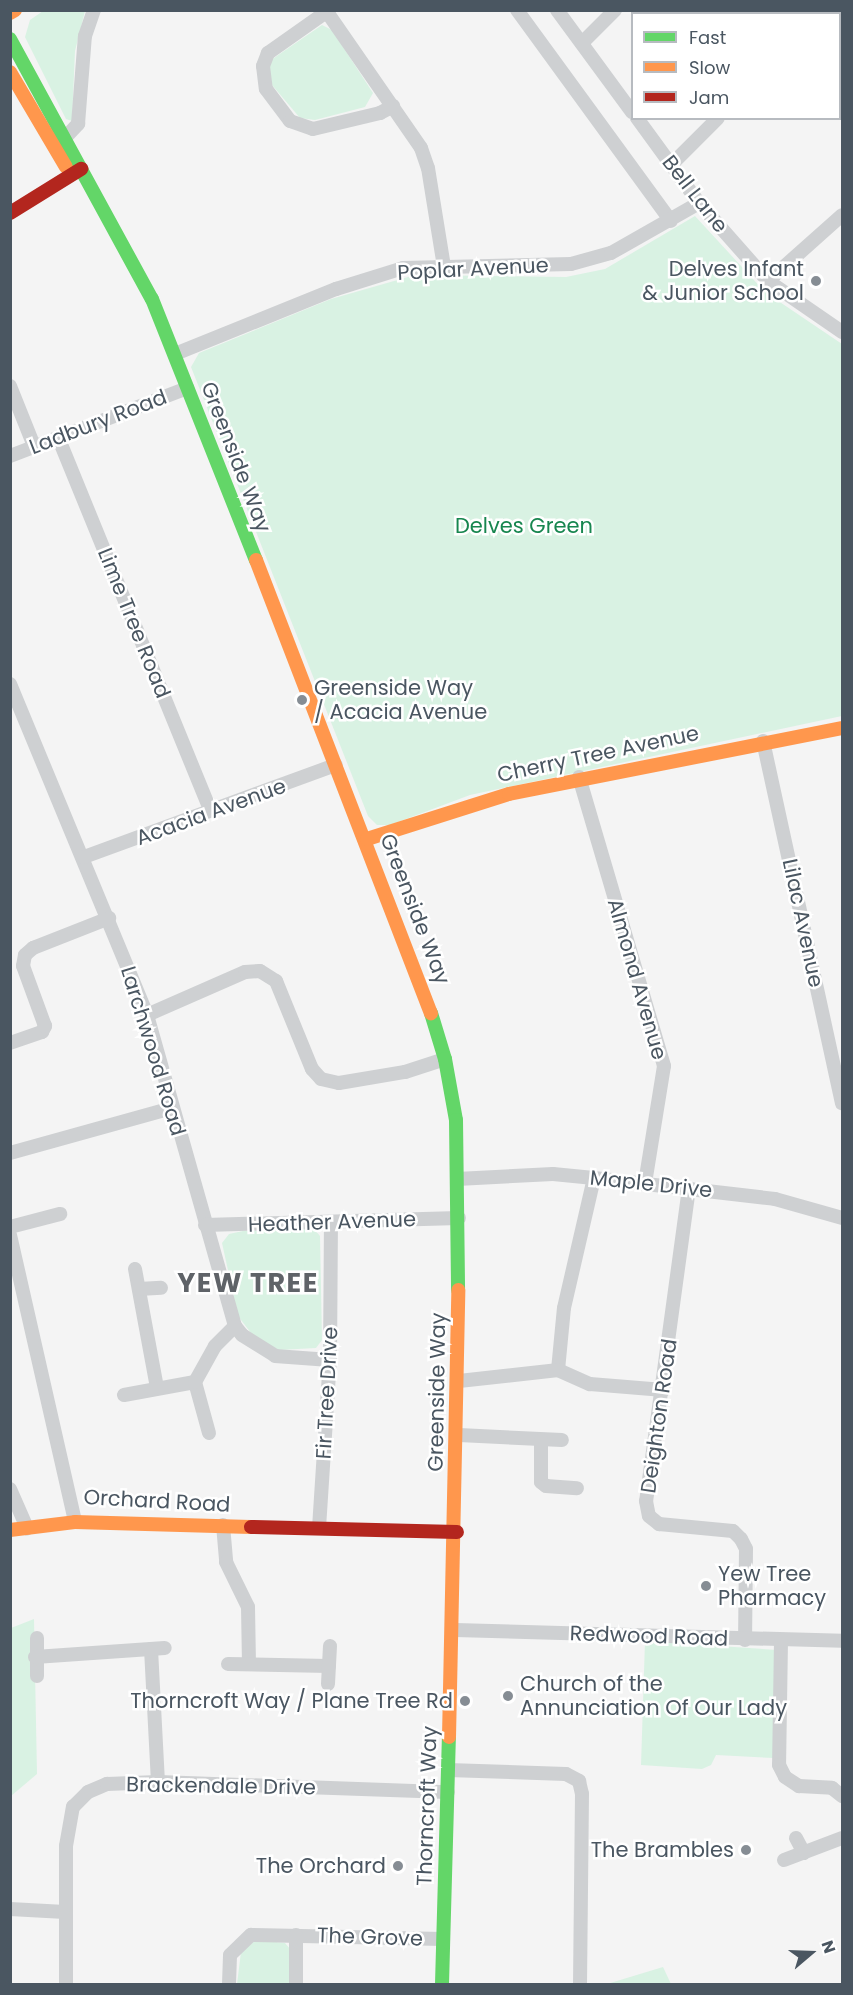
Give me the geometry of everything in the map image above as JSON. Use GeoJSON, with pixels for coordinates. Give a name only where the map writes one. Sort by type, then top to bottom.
{"type":"FeatureCollection","features":[{"type":"Feature","properties":{"kind":"street"},"geometry":{"type":"LineString","coordinates":[[10,13],[15,10]]}},
{"type":"Feature","properties":{"kind":"street"},"geometry":{"type":"LineString","coordinates":[[64,139],[78,124],[85,36],[94,10]]}},
{"type":"Feature","properties":{"kind":"street","name":"Bell Lane"},"geometry":{"type":"LineString","coordinates":[[517,10],[671,221]]}},
{"type":"Feature","properties":{"kind":"street"},"geometry":{"type":"LineString","coordinates":[[557,10],[631,109]]}},
{"type":"Feature","properties":{"kind":"street"},"geometry":{"type":"LineString","coordinates":[[582,43],[615,10]]}},
{"type":"Feature","properties":{"kind":"street"},"geometry":{"type":"LineString","coordinates":[[393,106],[380,113],[313,129],[290,121],[266,89],[262,66],[268,53],[328,11],[393,106],[421,148],[428,168],[444,267]]}},
{"type":"Feature","properties":{"kind":"street","name":"Greenside Way"},"geometry":{"type":"LineString","coordinates":[[10,39],[64,139],[76,173]]}},
{"type":"Feature","properties":{"kind":"street","name":"Greenside Way"},"geometry":{"type":"LineString","coordinates":[[10,72],[125,246],[175,354],[420,976],[445,1059],[456,1120],[459,1218],[459,1435],[455,1629]]}},
{"type":"Feature","properties":{"kind":"street","name":"Bell Lane"},"geometry":{"type":"LineString","coordinates":[[638,120],[699,203],[768,281],[843,332]]}},
{"type":"Feature","properties":{"kind":"street"},"geometry":{"type":"LineString","coordinates":[[671,165],[716,120]]}},
{"type":"Feature","properties":{"kind":"street"},"geometry":{"type":"LineString","coordinates":[[10,213],[76,173]]}},
{"type":"Feature","properties":{"kind":"street","name":"Poplar Avenue"},"geometry":{"type":"LineString","coordinates":[[175,354],[336,289],[403,268],[571,264],[610,253],[671,221],[699,203]]}},
{"type":"Feature","properties":{"kind":"street"},"geometry":{"type":"LineString","coordinates":[[768,281],[843,215]]}},
{"type":"Feature","properties":{"kind":"street"},"geometry":{"type":"LineString","coordinates":[[10,386],[34,447]]}},
{"type":"Feature","properties":{"kind":"street","name":"Ladbury Road"},"geometry":{"type":"LineString","coordinates":[[10,456],[187,388]]}},
{"type":"Feature","properties":{"kind":"street","name":"Lime Tree Road"},"geometry":{"type":"LineString","coordinates":[[58,437],[210,809]]}},
{"type":"Feature","properties":{"kind":"street","name":"Larchwood Road"},"geometry":{"type":"LineString","coordinates":[[10,684],[15,707],[84,857],[147,1015],[235,1326]]}},
{"type":"Feature","properties":{"kind":"street","name":"Cherry Tree Avenue"},"geometry":{"type":"LineString","coordinates":[[367,839],[478,803],[579,777],[843,728]]}},
{"type":"Feature","properties":{"kind":"street","name":"Lilac Avenue"},"geometry":{"type":"LineString","coordinates":[[764,741],[843,1104]]}},
{"type":"Feature","properties":{"kind":"street","name":"Acacia Avenue"},"geometry":{"type":"LineString","coordinates":[[84,857],[165,829],[210,809],[336,765]]}},
{"type":"Feature","properties":{"kind":"street","name":"Almond Avenue"},"geometry":{"type":"LineString","coordinates":[[579,777],[664,1066],[645,1183]]}},
{"type":"Feature","properties":{"kind":"street"},"geometry":{"type":"LineString","coordinates":[[10,1043],[42,1032],[45,1026],[23,966],[25,955],[33,948],[109,918]]}},
{"type":"Feature","properties":{"kind":"street"},"geometry":{"type":"LineString","coordinates":[[147,1015],[245,972],[260,971],[276,981],[312,1069],[321,1079],[339,1083],[405,1072],[445,1059]]}},
{"type":"Feature","properties":{"kind":"street"},"geometry":{"type":"LineString","coordinates":[[828,1043],[843,1040]]}},
{"type":"Feature","properties":{"kind":"street"},"geometry":{"type":"LineString","coordinates":[[10,1153],[172,1108]]}},
{"type":"Feature","properties":{"kind":"street","name":"Maple Drive"},"geometry":{"type":"LineString","coordinates":[[457,1179],[553,1174],[645,1183],[775,1199],[843,1218]]}},
{"type":"Feature","properties":{"kind":"street"},"geometry":{"type":"LineString","coordinates":[[558,1370],[564,1308],[594,1178]]}},
{"type":"Feature","properties":{"kind":"street","name":"Deighton Road"},"geometry":{"type":"LineString","coordinates":[[689,1188],[664,1390],[646,1501],[649,1516],[659,1524],[733,1531],[741,1539],[746,1549],[745,1640]]}},
{"type":"Feature","properties":{"kind":"street"},"geometry":{"type":"LineString","coordinates":[[10,1227],[60,1214]]}},
{"type":"Feature","properties":{"kind":"street","name":"Heather Avenue"},"geometry":{"type":"LineString","coordinates":[[205,1225],[459,1218]]}},
{"type":"Feature","properties":{"kind":"street","name":"Fir Tree Drive"},"geometry":{"type":"LineString","coordinates":[[319,1528],[330,1360],[331,1223]]}},
{"type":"Feature","properties":{"kind":"street","name":"Orchard Road"},"geometry":{"type":"LineString","coordinates":[[10,1235],[16,1283],[75,1522],[456,1532]]}},
{"type":"Feature","properties":{"kind":"street"},"geometry":{"type":"LineString","coordinates":[[135,1269],[157,1388]]}},
{"type":"Feature","properties":{"kind":"street"},"geometry":{"type":"LineString","coordinates":[[139,1288],[161,1288]]}},
{"type":"Feature","properties":{"kind":"street"},"geometry":{"type":"LineString","coordinates":[[209,1433],[195,1382],[215,1346],[235,1326],[242,1335],[275,1356],[330,1360]]}},
{"type":"Feature","properties":{"kind":"street"},"geometry":{"type":"LineString","coordinates":[[459,1381],[558,1370],[590,1383],[664,1390]]}},
{"type":"Feature","properties":{"kind":"street"},"geometry":{"type":"LineString","coordinates":[[124,1395],[195,1382]]}},
{"type":"Feature","properties":{"kind":"street"},"geometry":{"type":"LineString","coordinates":[[459,1435],[562,1440]]}},
{"type":"Feature","properties":{"kind":"street"},"geometry":{"type":"LineString","coordinates":[[541,1440],[539,1478],[546,1486],[577,1488]]}},
{"type":"Feature","properties":{"kind":"street"},"geometry":{"type":"LineString","coordinates":[[10,1489],[27,1528]]}},
{"type":"Feature","properties":{"kind":"street"},"geometry":{"type":"LineString","coordinates":[[10,1530],[75,1522]]}},
{"type":"Feature","properties":{"kind":"street"},"geometry":{"type":"LineString","coordinates":[[224,1525],[226,1562],[248,1607],[249,1664]]}},
{"type":"Feature","properties":{"kind":"street","name":"Redwood Road"},"geometry":{"type":"LineString","coordinates":[[455,1629],[745,1640],[843,1641]]}},
{"type":"Feature","properties":{"kind":"street","name":"Thorncroft Way"},"geometry":{"type":"LineString","coordinates":[[442,1984],[448,1770],[455,1629]]}},
{"type":"Feature","properties":{"kind":"street"},"geometry":{"type":"LineString","coordinates":[[37,1638],[35,1657],[37,1676]]}},
{"type":"Feature","properties":{"kind":"street"},"geometry":{"type":"LineString","coordinates":[[781,1641],[778,1765],[785,1777],[799,1786],[832,1788],[843,1796]]}},
{"type":"Feature","properties":{"kind":"street"},"geometry":{"type":"LineString","coordinates":[[328,1684],[330,1646]]}},
{"type":"Feature","properties":{"kind":"street"},"geometry":{"type":"LineString","coordinates":[[35,1657],[158,1649],[158,1782]]}},
{"type":"Feature","properties":{"kind":"street"},"geometry":{"type":"LineString","coordinates":[[228,1664],[328,1666]]}},
{"type":"Feature","properties":{"kind":"street"},"geometry":{"type":"LineString","coordinates":[[448,1770],[566,1774],[579,1781],[582,1794],[580,1984]]}},
{"type":"Feature","properties":{"kind":"street","name":"Brackendale Drive"},"geometry":{"type":"LineString","coordinates":[[66,1984],[66,1846],[72,1807],[88,1792],[108,1784],[158,1782],[448,1792]]}},
{"type":"Feature","properties":{"kind":"street"},"geometry":{"type":"LineString","coordinates":[[796,1838],[804,1853]]}},
{"type":"Feature","properties":{"kind":"street"},"geometry":{"type":"LineString","coordinates":[[784,1860],[843,1838]]}},
{"type":"Feature","properties":{"kind":"street"},"geometry":{"type":"LineString","coordinates":[[10,1909],[65,1912]]}},
{"type":"Feature","properties":{"kind":"street","name":"The Grove"},"geometry":{"type":"LineString","coordinates":[[229,1984],[230,1955],[251,1935],[443,1939]]}},
{"type":"Feature","properties":{"kind":"street","name":"The Grove"},"geometry":{"type":"LineString","coordinates":[[296,1935],[296,1984]]}},
{"type":"Feature","properties":{"kind":"green space"},"geometry":{"type":"Polygon","coordinates":[[[43,11],[85,11],[75,51],[72,121],[66,119],[25,37],[30,20],[43,11]]]}},
{"type":"Feature","properties":{"kind":"green space"},"geometry":{"type":"Polygon","coordinates":[[[322,25],[332,30],[373,93],[365,107],[315,120],[300,118],[272,85],[268,62],[322,25]]]}},
{"type":"Feature","properties":{"kind":"green space","name":"Delves Green"},"geometry":{"type":"Polygon","coordinates":[[[695,216],[765,292],[842,344],[842,716],[470,795],[390,825],[377,825],[368,816],[191,367],[199,353],[331,299],[415,275],[566,277],[605,269],[695,216]]]}},
{"type":"Feature","properties":{"kind":"green space"},"geometry":{"type":"Polygon","coordinates":[[[314,1229],[320,1236],[322,1340],[316,1348],[279,1350],[254,1337],[238,1316],[222,1243],[229,1234],[243,1231],[314,1229]]]}},
{"type":"Feature","properties":{"kind":"green space"},"geometry":{"type":"Polygon","coordinates":[[[34,1619],[37,1774],[11,1796],[11,1628],[34,1619]]]}},
{"type":"Feature","properties":{"kind":"green space"},"geometry":{"type":"Polygon","coordinates":[[[645,1641],[777,1650],[774,1758],[716,1755],[711,1765],[702,1769],[641,1765],[645,1641]]]}},
{"type":"Feature","properties":{"kind":"green space"},"geometry":{"type":"Polygon","coordinates":[[[256,1940],[285,1943],[291,1950],[291,1984],[237,1984],[241,1952],[256,1940]]]}},
{"type":"Feature","properties":{"kind":"green space"},"geometry":{"type":"Polygon","coordinates":[[[663,1967],[671,1984],[607,1984],[663,1967]]]}},
{"type":"Feature","properties":{"kind":"traffic: fast"},"geometry":{"type":"LineString","coordinates":[[10,39],[152,299],[256,560]]}},
{"type":"Feature","properties":{"kind":"traffic: fast"},"geometry":{"type":"LineString","coordinates":[[431,1013],[445,1059],[456,1120],[458,1290]]}},
{"type":"Feature","properties":{"kind":"traffic: fast"},"geometry":{"type":"LineString","coordinates":[[442,1984],[449,1737]]}},
{"type":"Feature","properties":{"kind":"traffic: slow"},"geometry":{"type":"LineString","coordinates":[[10,13],[15,10]]}},
{"type":"Feature","properties":{"kind":"traffic: slow"},"geometry":{"type":"LineString","coordinates":[[10,72],[66,167]]}},
{"type":"Feature","properties":{"kind":"traffic: slow"},"geometry":{"type":"LineString","coordinates":[[256,560],[431,1013]]}},
{"type":"Feature","properties":{"kind":"traffic: slow"},"geometry":{"type":"LineString","coordinates":[[367,839],[509,794],[842,728]]}},
{"type":"Feature","properties":{"kind":"traffic: slow"},"geometry":{"type":"LineString","coordinates":[[449,1737],[458,1290]]}},
{"type":"Feature","properties":{"kind":"traffic: slow"},"geometry":{"type":"LineString","coordinates":[[10,1530],[75,1522],[251,1527]]}},
{"type":"Feature","properties":{"kind":"traffic: jam"},"geometry":{"type":"LineString","coordinates":[[10,213],[81,169]]}},
{"type":"Feature","properties":{"kind":"traffic: jam"},"geometry":{"type":"LineString","coordinates":[[251,1527],[457,1532]]}},
{"type":"Feature","properties":{"kind":"place","name":"Delves Infant & Junior School"},"geometry":{"type":"Point","coordinates":[816,281]}},
{"type":"Feature","properties":{"kind":"place","name":"Greenside Way / Acacia Avenue"},"geometry":{"type":"Point","coordinates":[302,700]}},
{"type":"Feature","properties":{"kind":"place","name":"Yew Tree Pharmacy"},"geometry":{"type":"Point","coordinates":[706,1586]}},
{"type":"Feature","properties":{"kind":"place","name":"Church of the Annunciation Of Our Lady"},"geometry":{"type":"Point","coordinates":[508,1696]}},
{"type":"Feature","properties":{"kind":"place","name":"Thorncroft Way / Plane Tree Rd"},"geometry":{"type":"Point","coordinates":[465,1701]}},
{"type":"Feature","properties":{"kind":"place","name":"The Brambles"},"geometry":{"type":"Point","coordinates":[746,1850]}},
{"type":"Feature","properties":{"kind":"place","name":"The Orchard"},"geometry":{"type":"Point","coordinates":[398,1866]}},
{"type":"Feature","properties":{"kind":"district","name":"YEW TREE"},"geometry":{"type":"Point","coordinates":[248,1283]}}]}
